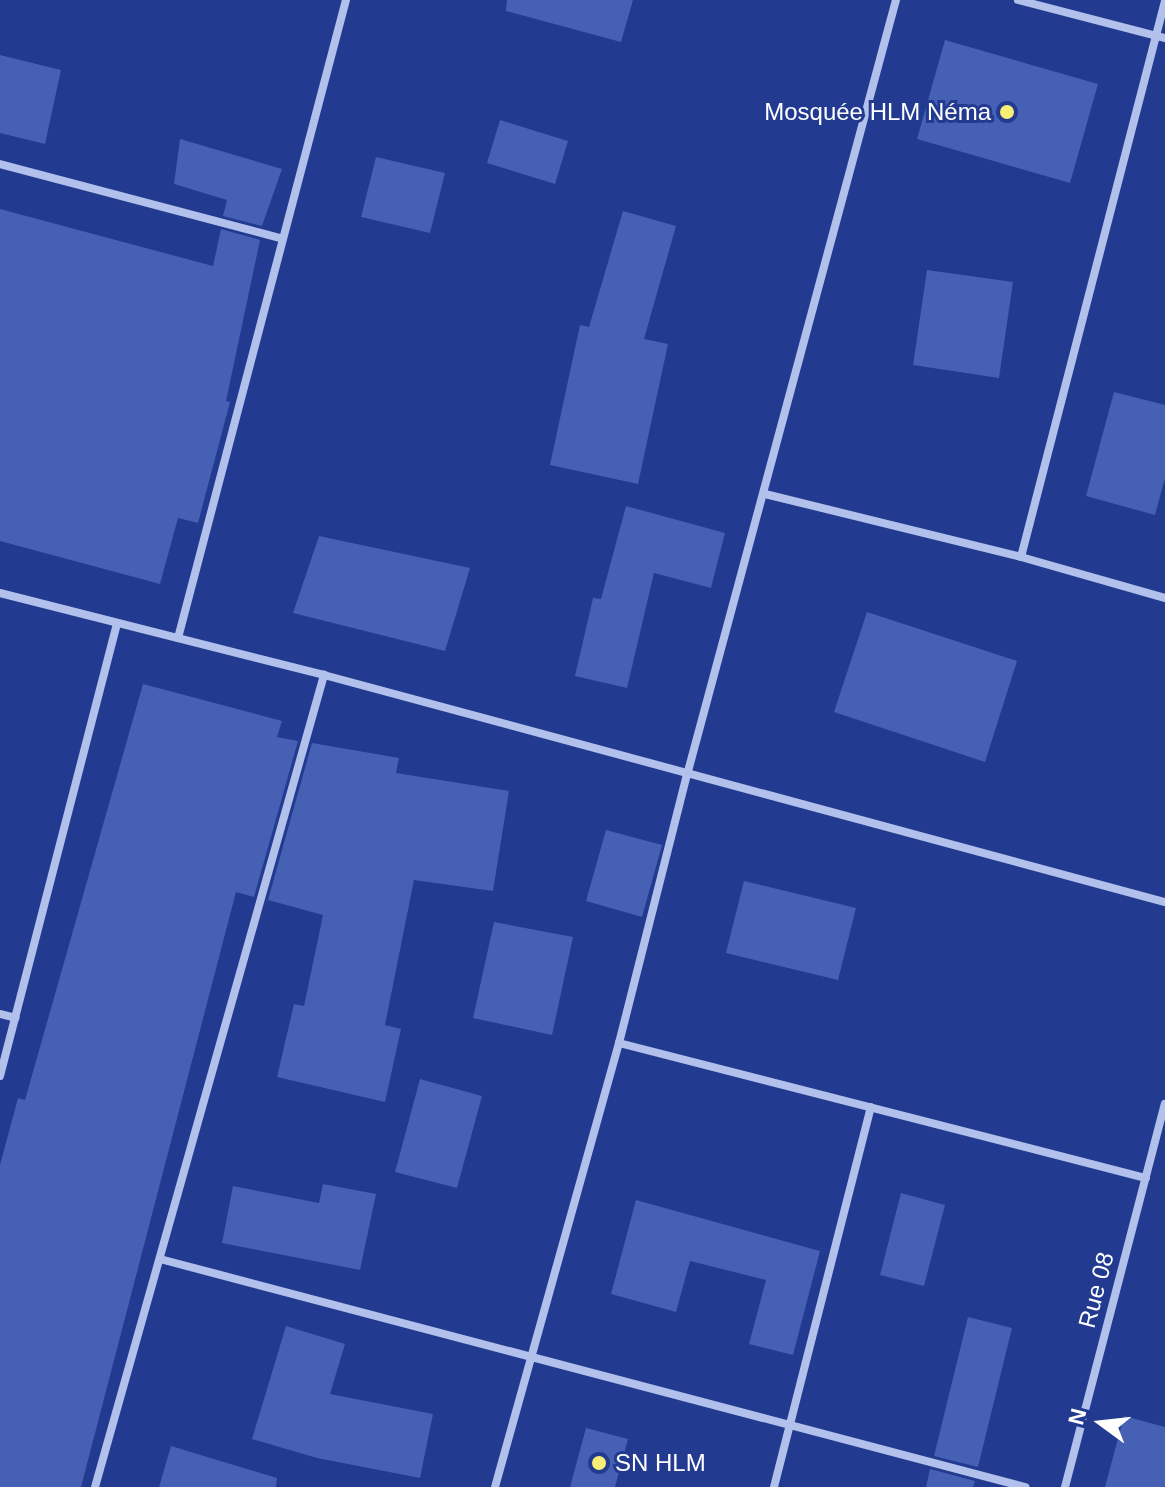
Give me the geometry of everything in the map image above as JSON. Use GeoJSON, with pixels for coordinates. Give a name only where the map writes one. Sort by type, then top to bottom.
{"type":"FeatureCollection","features":[{"type":"Feature","properties":{"kind":"street"},"geometry":{"type":"LineString","coordinates":[[178,638],[346,0]]}},
{"type":"Feature","properties":{"kind":"street"},"geometry":{"type":"LineString","coordinates":[[495,1487],[619,1043],[687,775],[896,0]]}},
{"type":"Feature","properties":{"kind":"street"},"geometry":{"type":"LineString","coordinates":[[1018,0],[1160,37]]}},
{"type":"Feature","properties":{"kind":"street"},"geometry":{"type":"LineString","coordinates":[[1021,557],[1160,37],[1165,1]]}},
{"type":"Feature","properties":{"kind":"street"},"geometry":{"type":"LineString","coordinates":[[0,164],[281,238]]}},
{"type":"Feature","properties":{"kind":"street"},"geometry":{"type":"LineString","coordinates":[[765,494],[1021,557],[1165,598]]}},
{"type":"Feature","properties":{"kind":"street"},"geometry":{"type":"LineString","coordinates":[[0,593],[324,675],[1165,902]]}},
{"type":"Feature","properties":{"kind":"street"},"geometry":{"type":"LineString","coordinates":[[0,1076],[117,624]]}},
{"type":"Feature","properties":{"kind":"street"},"geometry":{"type":"LineString","coordinates":[[95,1487],[324,675]]}},
{"type":"Feature","properties":{"kind":"street"},"geometry":{"type":"LineString","coordinates":[[0,1014],[16,1018]]}},
{"type":"Feature","properties":{"kind":"street"},"geometry":{"type":"LineString","coordinates":[[619,1043],[1146,1178]]}},
{"type":"Feature","properties":{"kind":"street","name":"Rue 08"},"geometry":{"type":"LineString","coordinates":[[1065,1487],[1165,1104]]}},
{"type":"Feature","properties":{"kind":"street"},"geometry":{"type":"LineString","coordinates":[[774,1487],[871,1107]]}},
{"type":"Feature","properties":{"kind":"street"},"geometry":{"type":"LineString","coordinates":[[160,1259],[1025,1487]]}},
{"type":"Feature","properties":{"kind":"building"},"geometry":{"type":"Polygon","coordinates":[[[507,0],[633,0],[621,42],[506,11],[507,0]]]}},
{"type":"Feature","properties":{"kind":"building","name":"Mosquée HLM Néma"},"geometry":{"type":"Polygon","coordinates":[[[945,40],[1098,84],[1070,183],[917,139],[945,40]]]}},
{"type":"Feature","properties":{"kind":"building"},"geometry":{"type":"Polygon","coordinates":[[[0,55],[61,70],[45,144],[0,133],[0,55]]]}},
{"type":"Feature","properties":{"kind":"building"},"geometry":{"type":"Polygon","coordinates":[[[500,120],[568,141],[555,184],[487,163],[500,120]]]}},
{"type":"Feature","properties":{"kind":"building"},"geometry":{"type":"Polygon","coordinates":[[[180,139],[282,169],[262,226],[223,216],[227,200],[174,184],[180,139]]]}},
{"type":"Feature","properties":{"kind":"building"},"geometry":{"type":"Polygon","coordinates":[[[376,157],[445,173],[430,233],[361,217],[376,157]]]}},
{"type":"Feature","properties":{"kind":"building"},"geometry":{"type":"Polygon","coordinates":[[[0,209],[213,266],[221,229],[260,240],[226,401],[230,402],[198,523],[178,518],[160,584],[0,541],[0,209]]]}},
{"type":"Feature","properties":{"kind":"building"},"geometry":{"type":"Polygon","coordinates":[[[623,211],[676,226],[644,339],[668,344],[638,484],[550,465],[580,325],[589,327],[623,211]]]}},
{"type":"Feature","properties":{"kind":"building"},"geometry":{"type":"Polygon","coordinates":[[[927,270],[1013,282],[999,378],[913,365],[927,270]]]}},
{"type":"Feature","properties":{"kind":"building"},"geometry":{"type":"Polygon","coordinates":[[[1114,392],[1165,405],[1165,478],[1155,515],[1086,496],[1114,392]]]}},
{"type":"Feature","properties":{"kind":"building"},"geometry":{"type":"Polygon","coordinates":[[[626,506],[725,533],[711,588],[654,573],[627,688],[575,676],[593,598],[601,599],[626,506]]]}},
{"type":"Feature","properties":{"kind":"building"},"geometry":{"type":"Polygon","coordinates":[[[319,536],[470,568],[445,651],[293,613],[319,536]]]}},
{"type":"Feature","properties":{"kind":"building"},"geometry":{"type":"Polygon","coordinates":[[[867,612],[1017,661],[985,762],[834,712],[867,612]]]}},
{"type":"Feature","properties":{"kind":"building"},"geometry":{"type":"Polygon","coordinates":[[[143,684],[282,721],[277,737],[298,741],[254,897],[236,892],[81,1487],[0,1487],[0,1165],[18,1098],[25,1100],[143,684]]]}},
{"type":"Feature","properties":{"kind":"building"},"geometry":{"type":"Polygon","coordinates":[[[312,743],[399,758],[396,773],[509,791],[493,891],[414,880],[385,1025],[401,1029],[385,1102],[277,1077],[294,1004],[304,1006],[323,915],[268,900],[312,743]]]}},
{"type":"Feature","properties":{"kind":"building"},"geometry":{"type":"Polygon","coordinates":[[[606,830],[662,845],[642,917],[586,901],[606,830]]]}},
{"type":"Feature","properties":{"kind":"building"},"geometry":{"type":"Polygon","coordinates":[[[744,881],[856,908],[838,980],[726,953],[744,881]]]}},
{"type":"Feature","properties":{"kind":"building"},"geometry":{"type":"Polygon","coordinates":[[[494,922],[573,937],[552,1035],[473,1018],[494,922]]]}},
{"type":"Feature","properties":{"kind":"building"},"geometry":{"type":"Polygon","coordinates":[[[420,1079],[482,1096],[457,1188],[395,1172],[420,1079]]]}},
{"type":"Feature","properties":{"kind":"building"},"geometry":{"type":"Polygon","coordinates":[[[323,1184],[376,1194],[360,1270],[222,1243],[233,1186],[319,1203],[323,1184]]]}},
{"type":"Feature","properties":{"kind":"building"},"geometry":{"type":"Polygon","coordinates":[[[901,1193],[945,1205],[924,1286],[880,1275],[901,1193]]]}},
{"type":"Feature","properties":{"kind":"building"},"geometry":{"type":"Polygon","coordinates":[[[636,1200],[820,1251],[793,1355],[749,1344],[766,1280],[690,1261],[676,1312],[611,1294],[636,1200]]]}},
{"type":"Feature","properties":{"kind":"building"},"geometry":{"type":"Polygon","coordinates":[[[968,1317],[1012,1328],[978,1467],[934,1456],[968,1317]]]}},
{"type":"Feature","properties":{"kind":"building"},"geometry":{"type":"Polygon","coordinates":[[[286,1326],[345,1344],[330,1394],[433,1414],[420,1478],[317,1458],[252,1439],[286,1326]]]}},
{"type":"Feature","properties":{"kind":"building"},"geometry":{"type":"Polygon","coordinates":[[[1124,1416],[1165,1427],[1165,1487],[1105,1487],[1124,1416]]]}},
{"type":"Feature","properties":{"kind":"building","name":"SN HLM"},"geometry":{"type":"Polygon","coordinates":[[[586,1428],[628,1439],[615,1487],[570,1487],[586,1428]]]}},
{"type":"Feature","properties":{"kind":"building"},"geometry":{"type":"Polygon","coordinates":[[[171,1446],[277,1478],[276,1487],[159,1487],[171,1446]]]}},
{"type":"Feature","properties":{"kind":"building"},"geometry":{"type":"Polygon","coordinates":[[[930,1469],[975,1481],[973,1487],[926,1487],[930,1469]]]}},
{"type":"Feature","properties":{"kind":"place","name":"Mosquée HLM Néma"},"geometry":{"type":"Point","coordinates":[1007,112]}},
{"type":"Feature","properties":{"kind":"place","name":"SN HLM"},"geometry":{"type":"Point","coordinates":[599,1463]}}]}
